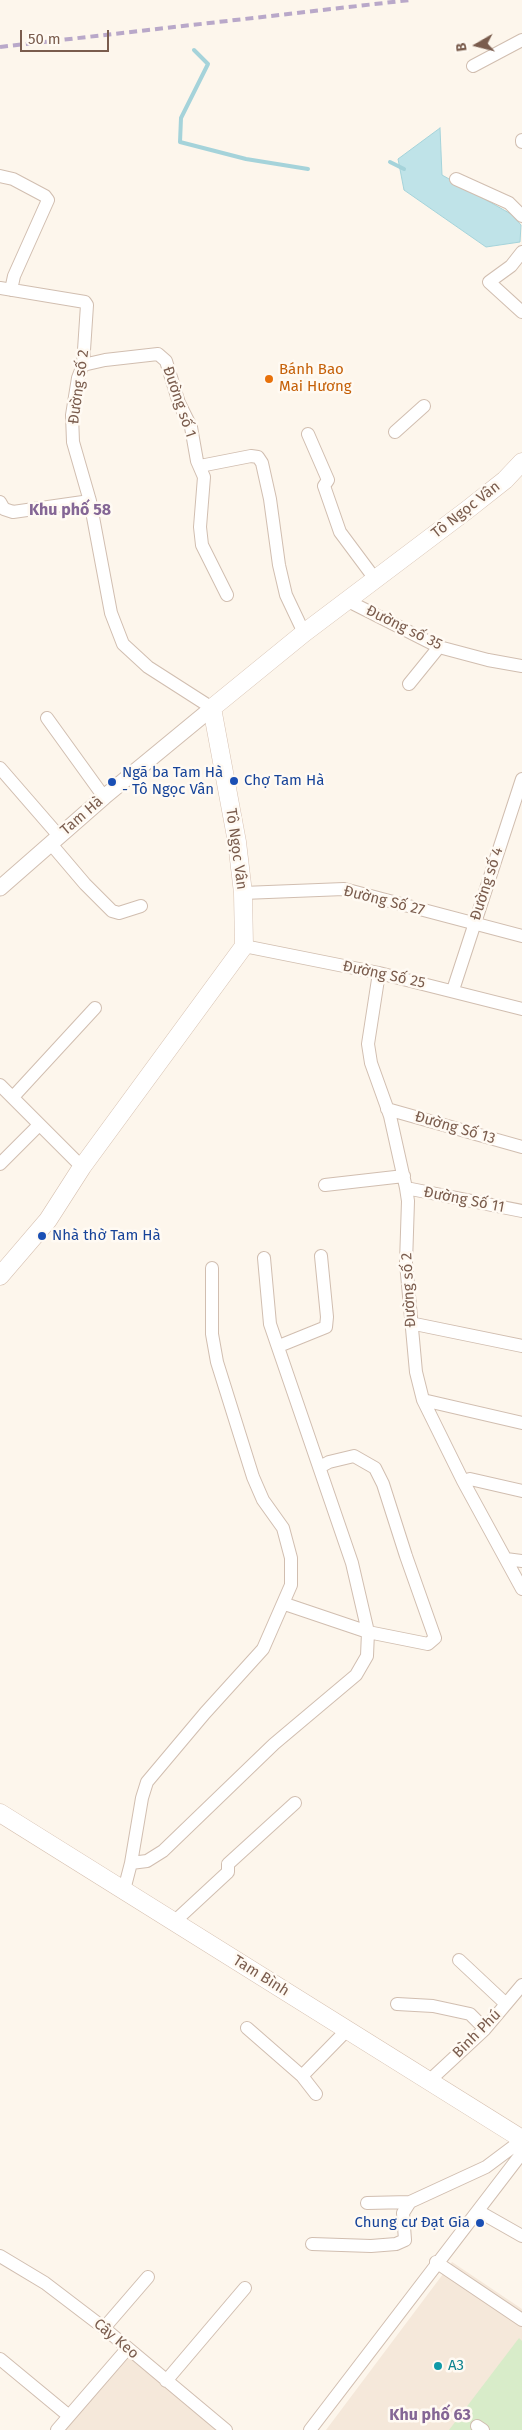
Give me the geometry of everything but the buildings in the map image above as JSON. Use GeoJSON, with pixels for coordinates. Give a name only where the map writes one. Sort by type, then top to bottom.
{"type":"FeatureCollection","features":[{"type":"Feature","properties":{"kind":"main road","name":"Tô Ngọc Vân"},"geometry":{"type":"LineString","coordinates":[[244,946],[243,893],[237,842],[212,708],[346,600],[505,480],[522,462]]}},
{"type":"Feature","properties":{"kind":"main road"},"geometry":{"type":"LineString","coordinates":[[0,1276],[48,1220],[82,1167],[244,946]]}},
{"type":"Feature","properties":{"kind":"main road","name":"Tam Bình"},"geometry":{"type":"LineString","coordinates":[[0,1813],[522,2139]]}},
{"type":"Feature","properties":{"kind":"street"},"geometry":{"type":"LineString","coordinates":[[473,66],[522,40]]}},
{"type":"Feature","properties":{"kind":"street","name":"Đường số 2"},"geometry":{"type":"LineString","coordinates":[[1,177],[13,179],[48,200],[14,276],[5,289],[85,302],[87,305],[83,365],[78,378],[72,415],[73,442],[90,502],[111,613],[123,644],[148,667],[212,708]]}},
{"type":"Feature","properties":{"kind":"street"},"geometry":{"type":"LineString","coordinates":[[456,179],[510,203],[522,216]]}},
{"type":"Feature","properties":{"kind":"street"},"geometry":{"type":"LineString","coordinates":[[522,252],[511,266],[489,282],[522,312]]}},
{"type":"Feature","properties":{"kind":"street","name":"Đường số 1"},"geometry":{"type":"LineString","coordinates":[[83,365],[105,360],[158,354],[166,361],[179,403],[191,427],[197,461],[204,477],[200,527],[202,545],[227,595]]}},
{"type":"Feature","properties":{"kind":"street"},"geometry":{"type":"LineString","coordinates":[[395,432],[424,406]]}},
{"type":"Feature","properties":{"kind":"street"},"geometry":{"type":"LineString","coordinates":[[308,434],[328,480],[324,486],[340,532],[375,579]]}},
{"type":"Feature","properties":{"kind":"street"},"geometry":{"type":"LineString","coordinates":[[200,466],[251,456],[258,458],[262,463],[270,499],[278,565],[286,595],[304,633]]}},
{"type":"Feature","properties":{"kind":"street"},"geometry":{"type":"LineString","coordinates":[[0,502],[4,508],[12,512],[90,502]]}},
{"type":"Feature","properties":{"kind":"street","name":"Đường số 35"},"geometry":{"type":"LineString","coordinates":[[346,600],[439,647],[488,660],[522,666]]}},
{"type":"Feature","properties":{"kind":"street"},"geometry":{"type":"LineString","coordinates":[[409,684],[439,647]]}},
{"type":"Feature","properties":{"kind":"street","name":"Tam Hà"},"geometry":{"type":"LineString","coordinates":[[0,888],[104,797],[212,708]]}},
{"type":"Feature","properties":{"kind":"street"},"geometry":{"type":"LineString","coordinates":[[47,718],[104,797]]}},
{"type":"Feature","properties":{"kind":"street"},"geometry":{"type":"LineString","coordinates":[[0,768],[55,840],[85,884],[112,911],[118,913],[141,906]]}},
{"type":"Feature","properties":{"kind":"street","name":"Đường số 4"},"geometry":{"type":"LineString","coordinates":[[452,990],[522,779]]}},
{"type":"Feature","properties":{"kind":"street","name":"Đường Số 27"},"geometry":{"type":"LineString","coordinates":[[243,893],[344,889],[522,936]]}},
{"type":"Feature","properties":{"kind":"street","name":"Đường Số 25"},"geometry":{"type":"LineString","coordinates":[[244,946],[379,973],[522,1009]]}},
{"type":"Feature","properties":{"kind":"street","name":"Đường số 2"},"geometry":{"type":"LineString","coordinates":[[379,973],[368,1044],[371,1062],[387,1109],[408,1201],[406,1263],[410,1323],[416,1372],[422,1400],[463,1481],[522,1589]]}},
{"type":"Feature","properties":{"kind":"street"},"geometry":{"type":"LineString","coordinates":[[13,1097],[95,1008]]}},
{"type":"Feature","properties":{"kind":"street"},"geometry":{"type":"LineString","coordinates":[[0,1085],[82,1167]]}},
{"type":"Feature","properties":{"kind":"street","name":"Đường Số 13"},"geometry":{"type":"LineString","coordinates":[[387,1109],[522,1147]]}},
{"type":"Feature","properties":{"kind":"street"},"geometry":{"type":"LineString","coordinates":[[0,1164],[39,1125]]}},
{"type":"Feature","properties":{"kind":"street","name":"Đường Số 11"},"geometry":{"type":"LineString","coordinates":[[325,1185],[405,1182],[522,1211]]}},
{"type":"Feature","properties":{"kind":"street"},"geometry":{"type":"LineString","coordinates":[[279,1346],[326,1328],[327,1317],[321,1256]]}},
{"type":"Feature","properties":{"kind":"street"},"geometry":{"type":"LineString","coordinates":[[131,1863],[147,1861],[162,1851],[274,1744],[356,1675],[367,1656],[368,1632],[352,1563],[270,1324],[264,1258]]}},
{"type":"Feature","properties":{"kind":"street"},"geometry":{"type":"LineString","coordinates":[[124,1890],[131,1863],[142,1798],[147,1782],[263,1649],[285,1604],[291,1585],[291,1558],[283,1528],[263,1500],[224,1389],[212,1334],[212,1268]]}},
{"type":"Feature","properties":{"kind":"street"},"geometry":{"type":"LineString","coordinates":[[410,1323],[522,1346]]}},
{"type":"Feature","properties":{"kind":"street"},"geometry":{"type":"LineString","coordinates":[[422,1400],[522,1424]]}},
{"type":"Feature","properties":{"kind":"street"},"geometry":{"type":"LineString","coordinates":[[285,1604],[368,1632],[428,1644],[436,1638],[384,1484],[375,1468],[354,1456],[329,1462],[320,1467]]}},
{"type":"Feature","properties":{"kind":"street"},"geometry":{"type":"LineString","coordinates":[[463,1481],[470,1479],[522,1491]]}},
{"type":"Feature","properties":{"kind":"street"},"geometry":{"type":"LineString","coordinates":[[506,1559],[522,1561]]}},
{"type":"Feature","properties":{"kind":"street"},"geometry":{"type":"LineString","coordinates":[[174,1922],[228,1872],[228,1864],[295,1803]]}},
{"type":"Feature","properties":{"kind":"street"},"geometry":{"type":"LineString","coordinates":[[459,1960],[506,2004]]}},
{"type":"Feature","properties":{"kind":"street","name":"Bình Phú"},"geometry":{"type":"LineString","coordinates":[[429,2081],[485,2029],[522,1985]]}},
{"type":"Feature","properties":{"kind":"street"},"geometry":{"type":"LineString","coordinates":[[397,2004],[432,2006],[470,2014],[485,2029]]}},
{"type":"Feature","properties":{"kind":"street"},"geometry":{"type":"LineString","coordinates":[[247,2028],[302,2076],[316,2094]]}},
{"type":"Feature","properties":{"kind":"street"},"geometry":{"type":"LineString","coordinates":[[302,2076],[347,2030]]}},
{"type":"Feature","properties":{"kind":"street"},"geometry":{"type":"LineString","coordinates":[[368,2202],[410,2202],[486,2167],[522,2139]]}},
{"type":"Feature","properties":{"kind":"street"},"geometry":{"type":"LineString","coordinates":[[310,2430],[436,2262],[522,2153]]}},
{"type":"Feature","properties":{"kind":"street"},"geometry":{"type":"LineString","coordinates":[[312,2244],[396,2244],[405,2240],[403,2213],[410,2202]]}},
{"type":"Feature","properties":{"kind":"street"},"geometry":{"type":"LineString","coordinates":[[478,2211],[522,2236]]}},
{"type":"Feature","properties":{"kind":"street","name":"Cây Keo"},"geometry":{"type":"LineString","coordinates":[[0,2256],[45,2283],[104,2328],[226,2430]]}},
{"type":"Feature","properties":{"kind":"street"},"geometry":{"type":"LineString","coordinates":[[436,2262],[522,2320]]}},
{"type":"Feature","properties":{"kind":"street"},"geometry":{"type":"LineString","coordinates":[[104,2328],[148,2277]]}},
{"type":"Feature","properties":{"kind":"street"},"geometry":{"type":"LineString","coordinates":[[166,2381],[245,2288]]}},
{"type":"Feature","properties":{"kind":"street"},"geometry":{"type":"LineString","coordinates":[[57,2430],[127,2349]]}},
{"type":"Feature","properties":{"kind":"street"},"geometry":{"type":"LineString","coordinates":[[0,2359],[69,2416]]}},
{"type":"Feature","properties":{"kind":"shaded area","name":"Chung cư Đạt Gia"},"geometry":{"type":"Polygon","coordinates":[[[452,2262],[522,2309],[522,2430],[326,2430],[452,2262]]]}},
{"type":"Feature","properties":{"kind":"shaded area"},"geometry":{"type":"Polygon","coordinates":[[[127,2354],[222,2430],[62,2430],[127,2354]]]}},
{"type":"Feature","properties":{"kind":"green space"},"geometry":{"type":"Polygon","coordinates":[[[519,2338],[522,2341],[522,2430],[449,2430],[519,2338]]]}},
{"type":"Feature","properties":{"kind":"water"},"geometry":{"type":"Polygon","coordinates":[[[440,128],[442,175],[511,214],[521,225],[520,242],[486,247],[404,190],[398,159],[440,128]]]}},
{"type":"Feature","properties":{"kind":"waterway"},"geometry":{"type":"LineString","coordinates":[[194,50],[208,64],[181,118],[180,142],[246,159],[308,169]]}},
{"type":"Feature","properties":{"kind":"waterway"},"geometry":{"type":"LineString","coordinates":[[390,162],[404,169]]}},
{"type":"Feature","properties":{"kind":"railway"},"geometry":{"type":"LineString","coordinates":[[0,47],[410,0]]}},
{"type":"Feature","properties":{"kind":"place","name":"Bánh Bao Mai Hương"},"geometry":{"type":"Point","coordinates":[269,379]}},
{"type":"Feature","properties":{"kind":"place","name":"Chợ Tam Hà"},"geometry":{"type":"Point","coordinates":[234,781]}},
{"type":"Feature","properties":{"kind":"place","name":"Ngã ba Tam Hà - Tô Ngọc Vân"},"geometry":{"type":"Point","coordinates":[112,782]}},
{"type":"Feature","properties":{"kind":"place","name":"Nhà thờ Tam Hà"},"geometry":{"type":"Point","coordinates":[42,1236]}},
{"type":"Feature","properties":{"kind":"place","name":"Chung cư Đạt Gia"},"geometry":{"type":"Point","coordinates":[480,2223]}},
{"type":"Feature","properties":{"kind":"place","name":"A3"},"geometry":{"type":"Point","coordinates":[438,2366]}},
{"type":"Feature","properties":{"kind":"district","name":"Khu phố 58"},"geometry":{"type":"Point","coordinates":[70,511]}},
{"type":"Feature","properties":{"kind":"district","name":"Khu phố 63"},"geometry":{"type":"Point","coordinates":[430,2416]}}]}
